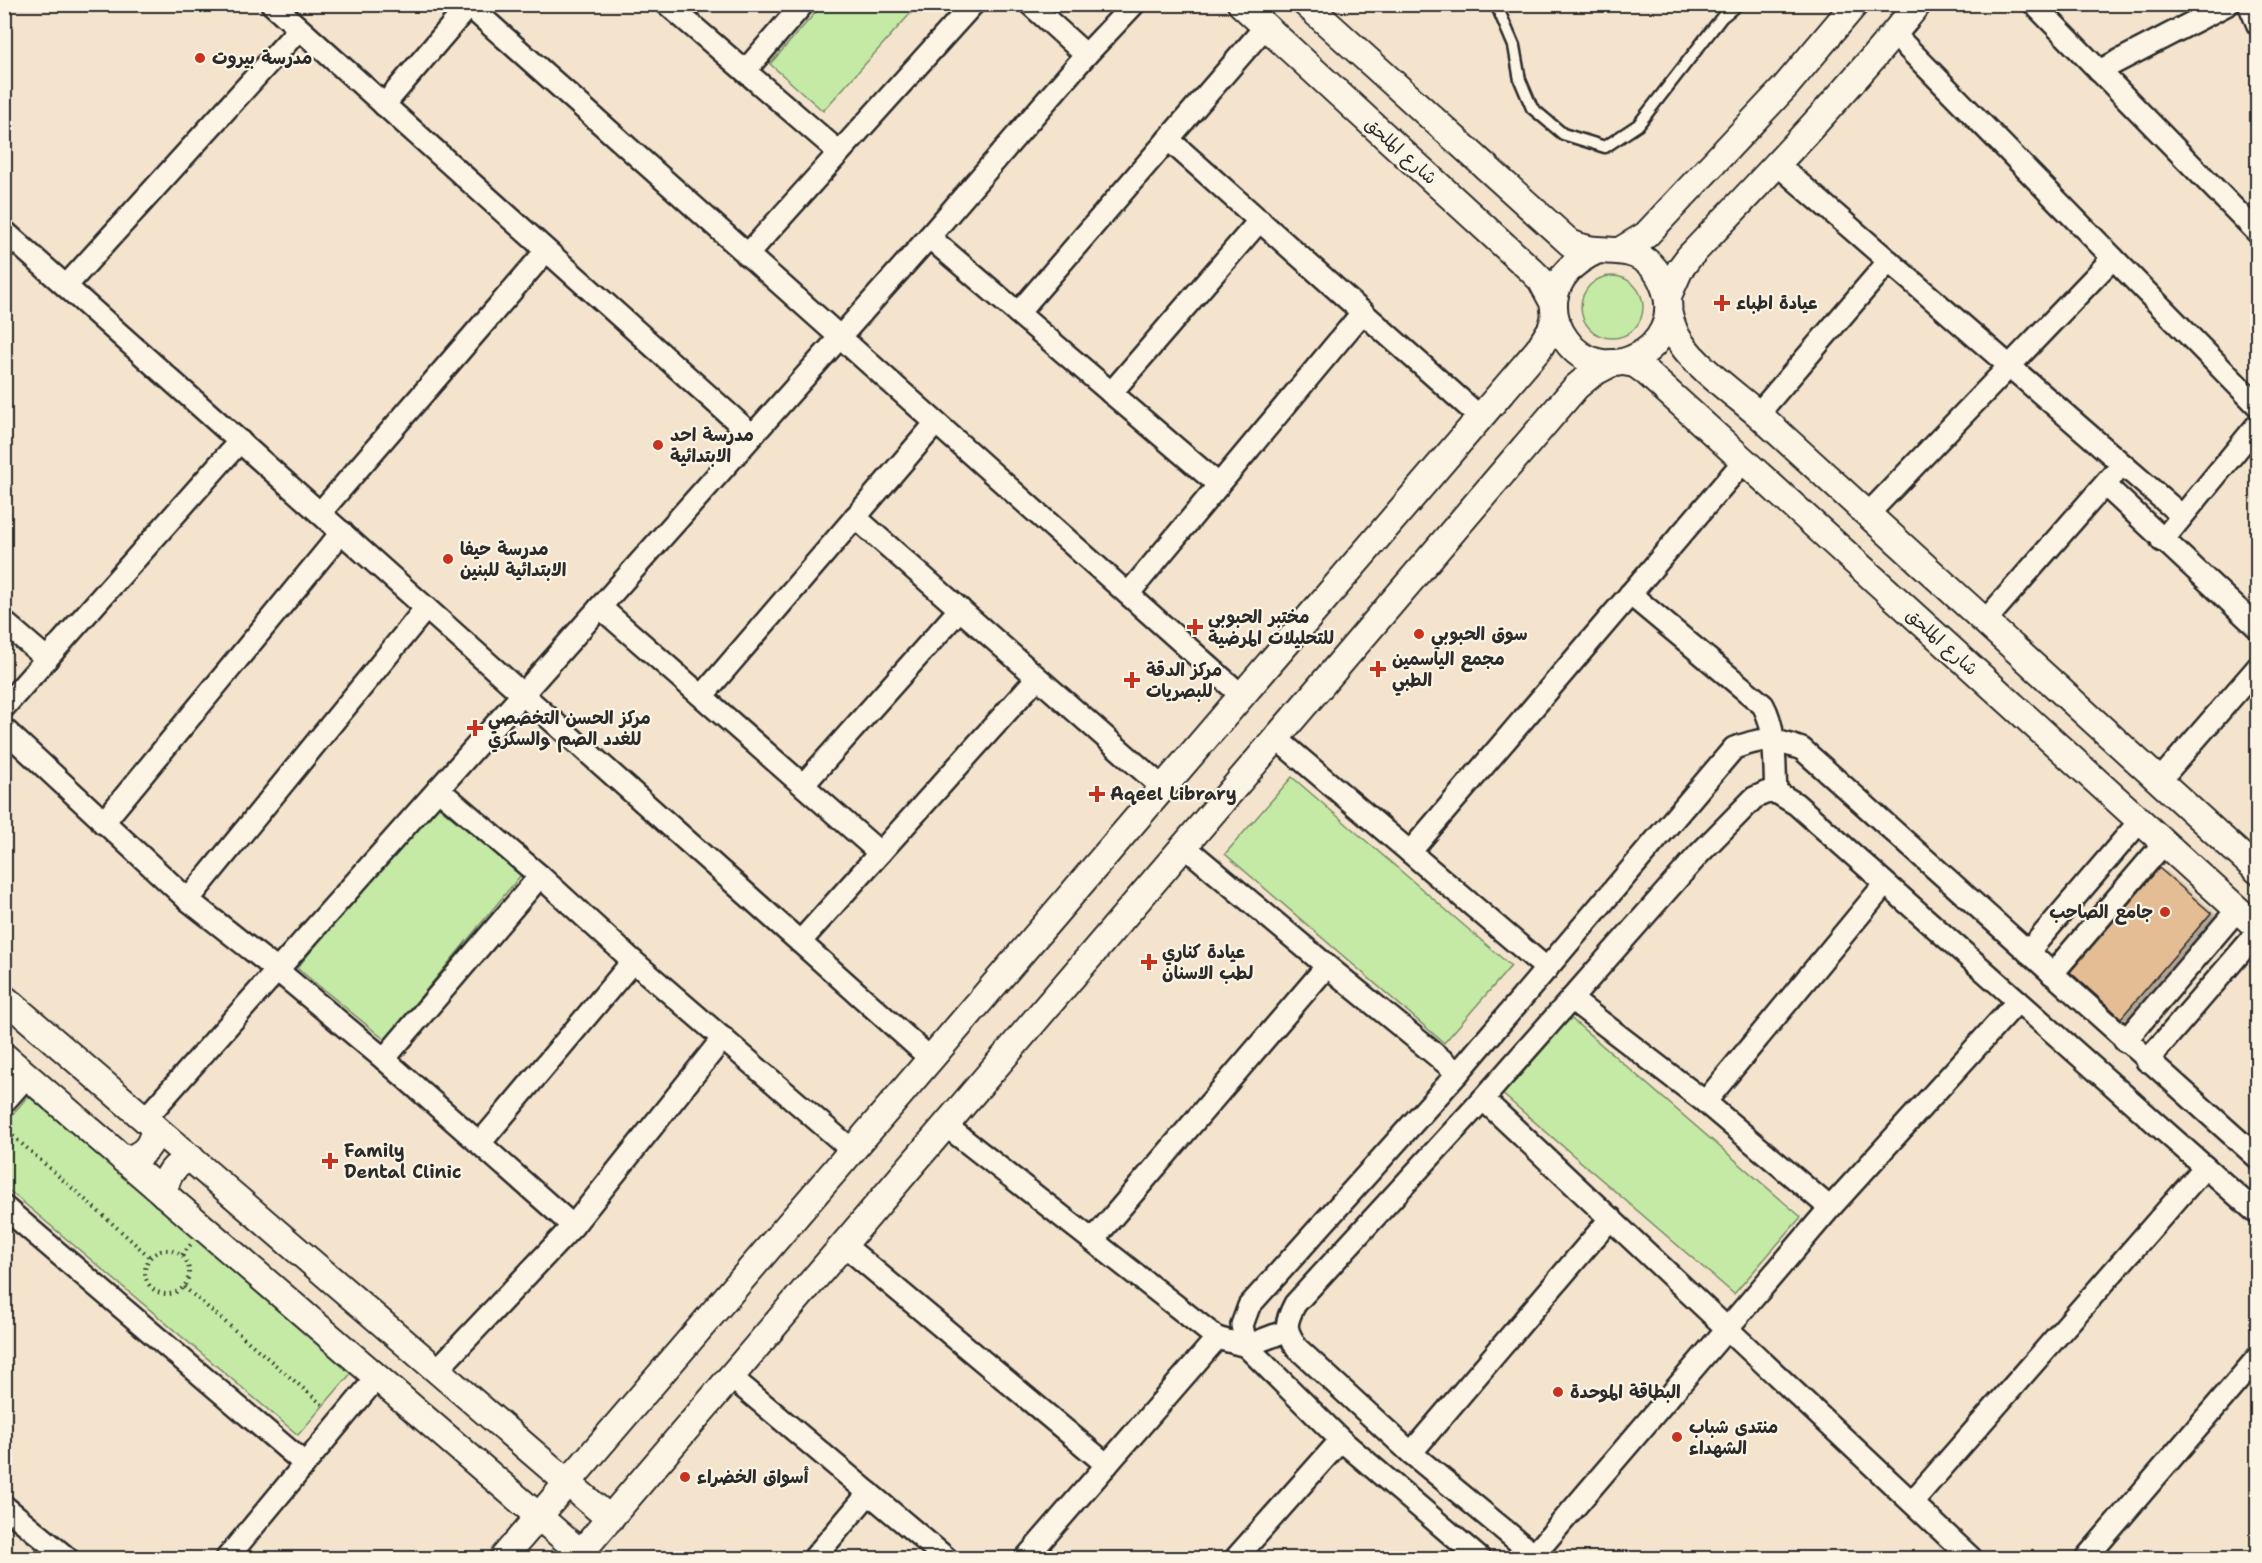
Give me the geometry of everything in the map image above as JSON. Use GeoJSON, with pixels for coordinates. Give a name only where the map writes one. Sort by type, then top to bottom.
{"type":"FeatureCollection","features":[{"type":"Feature","properties":{"kind":"street"},"geometry":{"type":"LineString","coordinates":[[272,4],[752,435]]}},
{"type":"Feature","properties":{"kind":"street"},"geometry":{"type":"LineString","coordinates":[[667,4],[839,152]]}},
{"type":"Feature","properties":{"kind":"street"},"geometry":{"type":"LineString","coordinates":[[745,71],[803,4]]}},
{"type":"Feature","properties":{"kind":"street"},"geometry":{"type":"LineString","coordinates":[[747,255],[973,4]]}},
{"type":"Feature","properties":{"kind":"street"},"geometry":{"type":"LineString","coordinates":[[1030,4],[1086,55]]}},
{"type":"Feature","properties":{"kind":"street"},"geometry":{"type":"LineString","coordinates":[[150,1123],[277,970],[840,337],[1086,55],[1134,4]]}},
{"type":"Feature","properties":{"kind":"street","name":"شارع الملحق"},"geometry":{"type":"LineString","coordinates":[[1241,4],[1532,270],[1541,280],[1555,310]]}},
{"type":"Feature","properties":{"kind":"street"},"geometry":{"type":"LineString","coordinates":[[1306,4],[1564,238],[1582,249],[1621,250],[1638,256],[1652,266],[1662,280],[1673,328],[1690,355],[1758,414],[2258,871]]}},
{"type":"Feature","properties":{"kind":"street"},"geometry":{"type":"LineString","coordinates":[[1621,250],[1646,235],[1785,87],[1855,4]]}},
{"type":"Feature","properties":{"kind":"street"},"geometry":{"type":"LineString","coordinates":[[4,1056],[539,1517],[578,1556],[1576,387],[1593,373],[1640,356],[1654,344],[1664,329],[1668,304],[1680,269],[1689,257],[1777,164],[1894,34],[1918,4]]}},
{"type":"Feature","properties":{"kind":"street"},"geometry":{"type":"LineString","coordinates":[[2034,4],[2258,233]]}},
{"type":"Feature","properties":{"kind":"street"},"geometry":{"type":"LineString","coordinates":[[2099,71],[2228,4]]}},
{"type":"Feature","properties":{"kind":"street"},"geometry":{"type":"LineString","coordinates":[[2249,4],[2258,26]]}},
{"type":"Feature","properties":{"kind":"street"},"geometry":{"type":"LineString","coordinates":[[384,105],[469,5],[1242,696]]}},
{"type":"Feature","properties":{"kind":"street"},"geometry":{"type":"LineString","coordinates":[[1018,313],[1265,27]]}},
{"type":"Feature","properties":{"kind":"street"},"geometry":{"type":"LineString","coordinates":[[66,286],[299,28]]}},
{"type":"Feature","properties":{"kind":"street"},"geometry":{"type":"LineString","coordinates":[[1894,34],[2258,406]]}},
{"type":"Feature","properties":{"kind":"street"},"geometry":{"type":"LineString","coordinates":[[1168,139],[1480,417]]}},
{"type":"Feature","properties":{"kind":"street"},"geometry":{"type":"LineString","coordinates":[[1777,164],[2182,516]]}},
{"type":"Feature","properties":{"kind":"street"},"geometry":{"type":"LineString","coordinates":[[1111,393],[1260,220]]}},
{"type":"Feature","properties":{"kind":"street"},"geometry":{"type":"LineString","coordinates":[[4,231],[931,1059]]}},
{"type":"Feature","properties":{"kind":"street"},"geometry":{"type":"LineString","coordinates":[[928,237],[1219,485]]}},
{"type":"Feature","properties":{"kind":"street"},"geometry":{"type":"LineString","coordinates":[[320,513],[546,251]]}},
{"type":"Feature","properties":{"kind":"street"},"geometry":{"type":"LineString","coordinates":[[504,1558],[1546,340],[1555,310],[1556,290],[1562,277],[1571,266],[1596,251]]}},
{"type":"Feature","properties":{"kind":"street"},"geometry":{"type":"LineString","coordinates":[[1868,514],[2113,258]]}},
{"type":"Feature","properties":{"kind":"street"},"geometry":{"type":"LineString","coordinates":[[1758,414],[1889,261]]}},
{"type":"Feature","properties":{"kind":"street"},"geometry":{"type":"LineString","coordinates":[[1555,310],[1560,332],[1569,345],[1582,355],[1596,361],[1617,363]]}},
{"type":"Feature","properties":{"kind":"street"},"geometry":{"type":"LineString","coordinates":[[1128,594],[1363,312]]}},
{"type":"Feature","properties":{"kind":"street","name":"شارع الملحق"},"geometry":{"type":"LineString","coordinates":[[1617,363],[1635,364],[1645,371],[2258,930]]}},
{"type":"Feature","properties":{"kind":"street"},"geometry":{"type":"LineString","coordinates":[[703,695],[936,423]]}},
{"type":"Feature","properties":{"kind":"street"},"geometry":{"type":"LineString","coordinates":[[2162,541],[2258,423]]}},
{"type":"Feature","properties":{"kind":"street"},"geometry":{"type":"LineString","coordinates":[[4,707],[240,441]]}},
{"type":"Feature","properties":{"kind":"street"},"geometry":{"type":"LineString","coordinates":[[1410,852],[1743,462]]}},
{"type":"Feature","properties":{"kind":"street"},"geometry":{"type":"LineString","coordinates":[[1984,621],[2122,465]]}},
{"type":"Feature","properties":{"kind":"street"},"geometry":{"type":"LineString","coordinates":[[2105,485],[2162,541],[2258,628]]}},
{"type":"Feature","properties":{"kind":"street"},"geometry":{"type":"LineString","coordinates":[[855,517],[1163,788]]}},
{"type":"Feature","properties":{"kind":"street"},"geometry":{"type":"LineString","coordinates":[[103,823],[342,532]]}},
{"type":"Feature","properties":{"kind":"street"},"geometry":{"type":"LineString","coordinates":[[1630,594],[1763,705],[1769,715],[1776,792]]}},
{"type":"Feature","properties":{"kind":"street"},"geometry":{"type":"LineString","coordinates":[[600,607],[880,852]]}},
{"type":"Feature","properties":{"kind":"street"},"geometry":{"type":"LineString","coordinates":[[188,900],[426,608]]}},
{"type":"Feature","properties":{"kind":"street"},"geometry":{"type":"LineString","coordinates":[[804,784],[960,609]]}},
{"type":"Feature","properties":{"kind":"street"},"geometry":{"type":"LineString","coordinates":[[4,622],[47,659]]}},
{"type":"Feature","properties":{"kind":"street"},"geometry":{"type":"LineString","coordinates":[[2159,781],[2258,667]]}},
{"type":"Feature","properties":{"kind":"street"},"geometry":{"type":"LineString","coordinates":[[800,942],[1037,678]]}},
{"type":"Feature","properties":{"kind":"street"},"geometry":{"type":"LineString","coordinates":[[4,729],[188,900],[384,1059],[573,1226]]}},
{"type":"Feature","properties":{"kind":"street"},"geometry":{"type":"LineString","coordinates":[[1276,738],[1547,969]]}},
{"type":"Feature","properties":{"kind":"street"},"geometry":{"type":"LineString","coordinates":[[1246,1346],[1242,1325],[1249,1306],[1458,1073],[1734,748],[1757,740],[1772,739],[1802,749],[2147,1061],[2258,1158]]}},
{"type":"Feature","properties":{"kind":"street"},"geometry":{"type":"LineString","coordinates":[[438,789],[853,1150]]}},
{"type":"Feature","properties":{"kind":"street"},"geometry":{"type":"LineString","coordinates":[[2018,1002],[1830,1208],[1726,1327],[1536,1557],[1411,1453],[1297,1348],[1286,1331],[1294,1304],[1483,1099],[1699,854],[1759,795],[1776,792],[1796,804],[2205,1167],[2255,1208]]}},
{"type":"Feature","properties":{"kind":"street"},"geometry":{"type":"LineString","coordinates":[[2028,952],[2140,821]]}},
{"type":"Feature","properties":{"kind":"street"},"geometry":{"type":"LineString","coordinates":[[2052,974],[2164,843]]}},
{"type":"Feature","properties":{"kind":"street"},"geometry":{"type":"LineString","coordinates":[[1184,846],[1458,1073]]}},
{"type":"Feature","properties":{"kind":"street"},"geometry":{"type":"LineString","coordinates":[[384,1059],[540,876]]}},
{"type":"Feature","properties":{"kind":"street"},"geometry":{"type":"LineString","coordinates":[[1705,1102],[1886,884]]}},
{"type":"Feature","properties":{"kind":"street"},"geometry":{"type":"LineString","coordinates":[[2125,1041],[2237,909]]}},
{"type":"Feature","properties":{"kind":"street"},"geometry":{"type":"LineString","coordinates":[[2147,1061],[2258,930]]}},
{"type":"Feature","properties":{"kind":"street"},"geometry":{"type":"LineString","coordinates":[[480,1143],[633,961]]}},
{"type":"Feature","properties":{"kind":"street"},"geometry":{"type":"LineString","coordinates":[[1093,1240],[1327,966]]}},
{"type":"Feature","properties":{"kind":"street"},"geometry":{"type":"LineString","coordinates":[[4,998],[609,1519]]}},
{"type":"Feature","properties":{"kind":"street"},"geometry":{"type":"LineString","coordinates":[[1571,999],[1705,1102],[1830,1208]]}},
{"type":"Feature","properties":{"kind":"street"},"geometry":{"type":"LineString","coordinates":[[437,1370],[573,1226],[723,1038]]}},
{"type":"Feature","properties":{"kind":"street"},"geometry":{"type":"LineString","coordinates":[[4,1102],[27,1076]]}},
{"type":"Feature","properties":{"kind":"street"},"geometry":{"type":"LineString","coordinates":[[1483,1099],[1971,1558]]}},
{"type":"Feature","properties":{"kind":"street"},"geometry":{"type":"LineString","coordinates":[[124,1160],[143,1153],[153,1137],[150,1123]]}},
{"type":"Feature","properties":{"kind":"street"},"geometry":{"type":"LineString","coordinates":[[945,1125],[1217,1338],[1246,1346],[1341,1440],[1474,1557]]}},
{"type":"Feature","properties":{"kind":"street"},"geometry":{"type":"LineString","coordinates":[[164,1194],[165,1182],[170,1171],[179,1162],[191,1158]]}},
{"type":"Feature","properties":{"kind":"street"},"geometry":{"type":"LineString","coordinates":[[1912,1502],[2205,1167]]}},
{"type":"Feature","properties":{"kind":"street"},"geometry":{"type":"LineString","coordinates":[[4,1207],[305,1464]]}},
{"type":"Feature","properties":{"kind":"street"},"geometry":{"type":"LineString","coordinates":[[1411,1453],[1611,1218]]}},
{"type":"Feature","properties":{"kind":"street"},"geometry":{"type":"LineString","coordinates":[[844,1245],[1107,1466]]}},
{"type":"Feature","properties":{"kind":"street"},"geometry":{"type":"LineString","coordinates":[[1246,1346],[1286,1331]]}},
{"type":"Feature","properties":{"kind":"street"},"geometry":{"type":"LineString","coordinates":[[1026,1558],[1217,1338]]}},
{"type":"Feature","properties":{"kind":"street"},"geometry":{"type":"LineString","coordinates":[[2086,1558],[2258,1357]]}},
{"type":"Feature","properties":{"kind":"street"},"geometry":{"type":"LineString","coordinates":[[227,1558],[377,1377]]}},
{"type":"Feature","properties":{"kind":"street"},"geometry":{"type":"LineString","coordinates":[[731,1377],[946,1558]]}},
{"type":"Feature","properties":{"kind":"street"},"geometry":{"type":"LineString","coordinates":[[1236,1558],[1341,1440]]}},
{"type":"Feature","properties":{"kind":"street"},"geometry":{"type":"LineString","coordinates":[[814,1558],[868,1493]]}},
{"type":"Feature","properties":{"kind":"street"},"geometry":{"type":"LineString","coordinates":[[4,1506],[67,1558]]}},
{"type":"Feature","properties":{"kind":"lane"},"geometry":{"type":"LineString","coordinates":[[1496,4],[1514,46],[1520,80],[1532,108],[1563,134],[1605,147],[1638,125],[1722,17],[1738,4]]}},
{"type":"Feature","properties":{"kind":"path"},"geometry":{"type":"LineString","coordinates":[[4,1128],[150,1257]]}},
{"type":"Feature","properties":{"kind":"path"},"geometry":{"type":"LineString","coordinates":[[166,1250],[175,1251],[182,1256],[188,1263],[190,1271],[189,1280],[184,1287],[168,1295],[160,1294],[152,1289],[144,1274],[150,1257],[166,1250]]}},
{"type":"Feature","properties":{"kind":"path"},"geometry":{"type":"LineString","coordinates":[[184,1287],[341,1420]]}},
{"type":"Feature","properties":{"kind":"green space"},"geometry":{"type":"Polygon","coordinates":[[[823,4],[918,5],[823,111],[770,64],[823,4]]]}},
{"type":"Feature","properties":{"kind":"green space"},"geometry":{"type":"Polygon","coordinates":[[[1606,276],[1618,276],[1634,285],[1641,295],[1643,307],[1641,319],[1634,329],[1618,338],[1606,338],[1595,333],[1586,324],[1581,313],[1581,301],[1586,290],[1595,281],[1606,276]]]}},
{"type":"Feature","properties":{"kind":"green space"},"geometry":{"type":"Polygon","coordinates":[[[1292,777],[1511,966],[1444,1043],[1225,854],[1292,777]]]}},
{"type":"Feature","properties":{"kind":"green space"},"geometry":{"type":"Polygon","coordinates":[[[434,803],[521,875],[385,1040],[297,968],[434,803]]]}},
{"type":"Feature","properties":{"kind":"green space"},"geometry":{"type":"Polygon","coordinates":[[[1567,1015],[1801,1217],[1734,1294],[1500,1092],[1567,1015]]]}},
{"type":"Feature","properties":{"kind":"green space"},"geometry":{"type":"Polygon","coordinates":[[[28,1096],[353,1371],[298,1435],[5,1187],[5,1123],[28,1096]]]}},
{"type":"Feature","properties":{"kind":"building"},"geometry":{"type":"Polygon","coordinates":[[[2159,868],[2211,913],[2121,1018],[2070,972],[2159,868]]]}},
{"type":"Feature","properties":{"kind":"place","name":"مدرسة بيروت"},"geometry":{"type":"Point","coordinates":[200,58]}},
{"type":"Feature","properties":{"kind":"place","name":"عيادة اطباء"},"geometry":{"type":"Point","coordinates":[1722,303]}},
{"type":"Feature","properties":{"kind":"place","name":"مدرسة احد الابتدائية"},"geometry":{"type":"Point","coordinates":[658,445]}},
{"type":"Feature","properties":{"kind":"place","name":"مدرسة حيفا الابتدائية للبنين"},"geometry":{"type":"Point","coordinates":[448,559]}},
{"type":"Feature","properties":{"kind":"place","name":"مختبر الحبوبي للتحليلات المرضية"},"geometry":{"type":"Point","coordinates":[1195,627]}},
{"type":"Feature","properties":{"kind":"place","name":"سوق الحبوبي"},"geometry":{"type":"Point","coordinates":[1419,634]}},
{"type":"Feature","properties":{"kind":"place","name":"مجمع الياسمين الطبي"},"geometry":{"type":"Point","coordinates":[1378,669]}},
{"type":"Feature","properties":{"kind":"place","name":"مركز الدقة للبصريات"},"geometry":{"type":"Point","coordinates":[1132,680]}},
{"type":"Feature","properties":{"kind":"place","name":"مركز الحسن التخصصي للغدد الصم والسكري"},"geometry":{"type":"Point","coordinates":[475,728]}},
{"type":"Feature","properties":{"kind":"place","name":"Aqeel Library"},"geometry":{"type":"Point","coordinates":[1097,794]}},
{"type":"Feature","properties":{"kind":"place","name":"جامع الصاحب"},"geometry":{"type":"Point","coordinates":[2165,912]}},
{"type":"Feature","properties":{"kind":"place","name":"عيادة كناري لطب الاسنان"},"geometry":{"type":"Point","coordinates":[1149,962]}},
{"type":"Feature","properties":{"kind":"place","name":"Family Dental Clinic"},"geometry":{"type":"Point","coordinates":[330,1161]}},
{"type":"Feature","properties":{"kind":"place","name":"البطاقة الموحدة"},"geometry":{"type":"Point","coordinates":[1558,1392]}},
{"type":"Feature","properties":{"kind":"place","name":"منتدى شباب الشهداء"},"geometry":{"type":"Point","coordinates":[1677,1437]}},
{"type":"Feature","properties":{"kind":"place","name":"أسواق الخضراء"},"geometry":{"type":"Point","coordinates":[685,1477]}}]}
